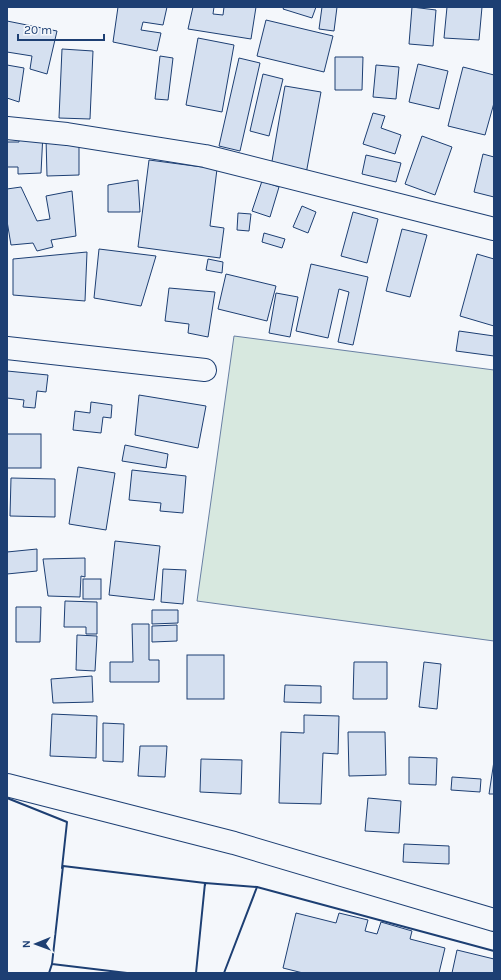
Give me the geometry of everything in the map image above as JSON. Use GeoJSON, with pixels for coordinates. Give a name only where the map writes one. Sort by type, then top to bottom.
{"type":"FeatureCollection","features":[{"type":"Feature","properties":{"kind":"street"},"geometry":{"type":"LineString","coordinates":[[7,128],[67,134],[205,156],[494,229]]}},
{"type":"Feature","properties":{"kind":"street"},"geometry":{"type":"LineString","coordinates":[[7,348],[205,370]]}},
{"type":"Feature","properties":{"kind":"street"},"geometry":{"type":"LineString","coordinates":[[7,785],[234,843],[494,920]]}},
{"type":"Feature","properties":{"kind":"shaded area"},"geometry":{"type":"Polygon","coordinates":[[[234,336],[494,370],[494,641],[197,601],[234,336]]]}},
{"type":"Feature","properties":{"kind":"building"},"geometry":{"type":"Polygon","coordinates":[[[118,7],[167,7],[163,25],[143,22],[141,30],[161,33],[157,51],[113,42],[118,7]]]}},
{"type":"Feature","properties":{"kind":"building"},"geometry":{"type":"Polygon","coordinates":[[[193,7],[214,7],[213,14],[223,15],[224,7],[256,7],[251,39],[188,29],[193,7]]]}},
{"type":"Feature","properties":{"kind":"building"},"geometry":{"type":"Polygon","coordinates":[[[284,7],[316,7],[312,18],[283,9],[284,7]]]}},
{"type":"Feature","properties":{"kind":"building"},"geometry":{"type":"Polygon","coordinates":[[[322,7],[337,7],[334,31],[319,29],[322,7]]]}},
{"type":"Feature","properties":{"kind":"building"},"geometry":{"type":"Polygon","coordinates":[[[412,7],[436,10],[433,46],[409,44],[412,7]]]}},
{"type":"Feature","properties":{"kind":"building"},"geometry":{"type":"Polygon","coordinates":[[[447,7],[482,7],[479,40],[444,38],[447,7]]]}},
{"type":"Feature","properties":{"kind":"building"},"geometry":{"type":"Polygon","coordinates":[[[266,20],[333,36],[324,72],[257,56],[266,20]]]}},
{"type":"Feature","properties":{"kind":"building"},"geometry":{"type":"Polygon","coordinates":[[[7,21],[57,31],[47,74],[30,69],[32,56],[7,52],[7,21]]]}},
{"type":"Feature","properties":{"kind":"building"},"geometry":{"type":"Polygon","coordinates":[[[198,38],[234,45],[222,112],[186,105],[198,38]]]}},
{"type":"Feature","properties":{"kind":"building"},"geometry":{"type":"Polygon","coordinates":[[[62,49],[93,51],[90,119],[59,118],[62,49]]]}},
{"type":"Feature","properties":{"kind":"building"},"geometry":{"type":"Polygon","coordinates":[[[160,56],[173,58],[168,100],[155,99],[160,56]]]}},
{"type":"Feature","properties":{"kind":"building"},"geometry":{"type":"Polygon","coordinates":[[[335,57],[363,57],[362,90],[335,90],[335,57]]]}},
{"type":"Feature","properties":{"kind":"building"},"geometry":{"type":"Polygon","coordinates":[[[239,58],[260,63],[240,151],[219,146],[239,58]]]}},
{"type":"Feature","properties":{"kind":"building"},"geometry":{"type":"Polygon","coordinates":[[[418,64],[448,71],[439,109],[409,102],[418,64]]]}},
{"type":"Feature","properties":{"kind":"building"},"geometry":{"type":"Polygon","coordinates":[[[7,65],[24,68],[19,102],[7,98],[7,65]]]}},
{"type":"Feature","properties":{"kind":"building"},"geometry":{"type":"Polygon","coordinates":[[[376,65],[399,67],[396,99],[373,97],[376,65]]]}},
{"type":"Feature","properties":{"kind":"building"},"geometry":{"type":"Polygon","coordinates":[[[463,67],[494,75],[494,103],[485,135],[448,126],[463,67]]]}},
{"type":"Feature","properties":{"kind":"building"},"geometry":{"type":"Polygon","coordinates":[[[263,74],[283,79],[269,136],[250,131],[263,74]]]}},
{"type":"Feature","properties":{"kind":"building"},"geometry":{"type":"Polygon","coordinates":[[[285,86],[321,92],[306,174],[271,167],[285,86]]]}},
{"type":"Feature","properties":{"kind":"building"},"geometry":{"type":"Polygon","coordinates":[[[373,113],[385,116],[381,128],[401,135],[395,154],[363,144],[373,113]]]}},
{"type":"Feature","properties":{"kind":"building"},"geometry":{"type":"Polygon","coordinates":[[[19,133],[43,133],[41,173],[18,174],[18,167],[7,167],[7,142],[19,142],[19,133]]]}},
{"type":"Feature","properties":{"kind":"building"},"geometry":{"type":"Polygon","coordinates":[[[422,136],[452,147],[435,195],[405,184],[422,136]]]}},
{"type":"Feature","properties":{"kind":"building"},"geometry":{"type":"Polygon","coordinates":[[[79,137],[79,175],[47,176],[46,138],[79,137]]]}},
{"type":"Feature","properties":{"kind":"building"},"geometry":{"type":"Polygon","coordinates":[[[483,154],[494,157],[494,197],[474,192],[483,154]]]}},
{"type":"Feature","properties":{"kind":"building"},"geometry":{"type":"Polygon","coordinates":[[[366,155],[401,163],[396,182],[362,174],[366,155]]]}},
{"type":"Feature","properties":{"kind":"building"},"geometry":{"type":"Polygon","coordinates":[[[149,160],[217,169],[210,226],[224,228],[220,258],[138,247],[149,160]]]}},
{"type":"Feature","properties":{"kind":"building"},"geometry":{"type":"Polygon","coordinates":[[[138,180],[140,212],[108,212],[108,185],[138,180]]]}},
{"type":"Feature","properties":{"kind":"building"},"geometry":{"type":"Polygon","coordinates":[[[262,181],[279,187],[270,217],[252,211],[262,181]]]}},
{"type":"Feature","properties":{"kind":"building"},"geometry":{"type":"Polygon","coordinates":[[[21,187],[37,221],[50,219],[46,196],[72,191],[76,236],[51,240],[53,247],[37,251],[33,243],[11,245],[7,221],[7,189],[21,187]]]}},
{"type":"Feature","properties":{"kind":"building"},"geometry":{"type":"Polygon","coordinates":[[[302,206],[316,212],[308,233],[293,227],[302,206]]]}},
{"type":"Feature","properties":{"kind":"building"},"geometry":{"type":"Polygon","coordinates":[[[353,212],[378,219],[367,263],[341,256],[353,212]]]}},
{"type":"Feature","properties":{"kind":"building"},"geometry":{"type":"Polygon","coordinates":[[[238,213],[251,214],[249,231],[237,230],[238,213]]]}},
{"type":"Feature","properties":{"kind":"building"},"geometry":{"type":"Polygon","coordinates":[[[402,229],[427,235],[410,297],[386,291],[402,229]]]}},
{"type":"Feature","properties":{"kind":"building"},"geometry":{"type":"Polygon","coordinates":[[[264,233],[285,239],[282,248],[262,242],[264,233]]]}},
{"type":"Feature","properties":{"kind":"building"},"geometry":{"type":"Polygon","coordinates":[[[99,249],[156,256],[141,306],[94,298],[99,249]]]}},
{"type":"Feature","properties":{"kind":"building"},"geometry":{"type":"Polygon","coordinates":[[[87,252],[85,301],[13,295],[13,259],[87,252]]]}},
{"type":"Feature","properties":{"kind":"building"},"geometry":{"type":"Polygon","coordinates":[[[477,254],[494,259],[494,326],[460,316],[477,254]]]}},
{"type":"Feature","properties":{"kind":"building"},"geometry":{"type":"Polygon","coordinates":[[[208,259],[223,262],[222,273],[206,270],[208,259]]]}},
{"type":"Feature","properties":{"kind":"building"},"geometry":{"type":"Polygon","coordinates":[[[311,264],[368,277],[353,345],[338,342],[349,292],[339,289],[328,338],[296,331],[311,264]]]}},
{"type":"Feature","properties":{"kind":"building"},"geometry":{"type":"Polygon","coordinates":[[[226,274],[276,286],[267,321],[218,309],[226,274]]]}},
{"type":"Feature","properties":{"kind":"building"},"geometry":{"type":"Polygon","coordinates":[[[169,288],[215,292],[208,337],[188,333],[189,324],[165,321],[169,288]]]}},
{"type":"Feature","properties":{"kind":"building"},"geometry":{"type":"Polygon","coordinates":[[[276,293],[298,297],[290,337],[269,333],[276,293]]]}},
{"type":"Feature","properties":{"kind":"building"},"geometry":{"type":"Polygon","coordinates":[[[459,331],[494,336],[494,356],[456,351],[459,331]]]}},
{"type":"Feature","properties":{"kind":"building"},"geometry":{"type":"Polygon","coordinates":[[[7,371],[48,375],[46,392],[37,391],[35,408],[23,407],[24,400],[7,398],[7,371]]]}},
{"type":"Feature","properties":{"kind":"building"},"geometry":{"type":"Polygon","coordinates":[[[139,395],[206,406],[198,448],[135,435],[139,395]]]}},
{"type":"Feature","properties":{"kind":"building"},"geometry":{"type":"Polygon","coordinates":[[[91,402],[112,405],[111,418],[103,417],[101,433],[73,430],[75,411],[90,413],[91,402]]]}},
{"type":"Feature","properties":{"kind":"building"},"geometry":{"type":"Polygon","coordinates":[[[7,434],[41,434],[41,468],[7,468],[7,434]]]}},
{"type":"Feature","properties":{"kind":"building"},"geometry":{"type":"Polygon","coordinates":[[[125,445],[168,454],[166,468],[122,461],[125,445]]]}},
{"type":"Feature","properties":{"kind":"building"},"geometry":{"type":"Polygon","coordinates":[[[78,467],[115,473],[106,530],[69,524],[78,467]]]}},
{"type":"Feature","properties":{"kind":"building"},"geometry":{"type":"Polygon","coordinates":[[[132,470],[186,476],[183,513],[160,511],[161,503],[129,500],[132,470]]]}},
{"type":"Feature","properties":{"kind":"building"},"geometry":{"type":"Polygon","coordinates":[[[11,478],[55,479],[55,517],[10,516],[11,478]]]}},
{"type":"Feature","properties":{"kind":"building"},"geometry":{"type":"Polygon","coordinates":[[[115,541],[160,546],[154,600],[109,595],[115,541]]]}},
{"type":"Feature","properties":{"kind":"building"},"geometry":{"type":"Polygon","coordinates":[[[37,549],[37,571],[7,574],[7,552],[37,549]]]}},
{"type":"Feature","properties":{"kind":"building"},"geometry":{"type":"Polygon","coordinates":[[[85,558],[85,577],[81,576],[80,597],[48,596],[43,559],[85,558]]]}},
{"type":"Feature","properties":{"kind":"building"},"geometry":{"type":"Polygon","coordinates":[[[163,569],[186,570],[183,604],[161,602],[163,569]]]}},
{"type":"Feature","properties":{"kind":"building"},"geometry":{"type":"Polygon","coordinates":[[[83,579],[101,579],[101,599],[83,599],[83,579]]]}},
{"type":"Feature","properties":{"kind":"building"},"geometry":{"type":"Polygon","coordinates":[[[65,601],[97,602],[97,634],[86,634],[86,627],[64,627],[65,601]]]}},
{"type":"Feature","properties":{"kind":"building"},"geometry":{"type":"Polygon","coordinates":[[[16,607],[41,607],[40,642],[16,642],[16,607]]]}},
{"type":"Feature","properties":{"kind":"building"},"geometry":{"type":"Polygon","coordinates":[[[152,610],[178,610],[178,623],[152,624],[152,610]]]}},
{"type":"Feature","properties":{"kind":"building"},"geometry":{"type":"Polygon","coordinates":[[[132,624],[149,624],[149,660],[159,660],[159,682],[110,682],[110,662],[133,662],[132,624]]]}},
{"type":"Feature","properties":{"kind":"building"},"geometry":{"type":"Polygon","coordinates":[[[177,625],[177,641],[152,642],[152,626],[177,625]]]}},
{"type":"Feature","properties":{"kind":"building"},"geometry":{"type":"Polygon","coordinates":[[[77,635],[97,636],[95,671],[76,670],[77,635]]]}},
{"type":"Feature","properties":{"kind":"building"},"geometry":{"type":"Polygon","coordinates":[[[187,655],[224,655],[224,699],[187,699],[187,655]]]}},
{"type":"Feature","properties":{"kind":"building"},"geometry":{"type":"Polygon","coordinates":[[[354,662],[387,662],[387,699],[353,699],[354,662]]]}},
{"type":"Feature","properties":{"kind":"building"},"geometry":{"type":"Polygon","coordinates":[[[424,662],[441,664],[437,709],[419,707],[424,662]]]}},
{"type":"Feature","properties":{"kind":"building"},"geometry":{"type":"Polygon","coordinates":[[[92,676],[93,702],[53,703],[51,679],[92,676]]]}},
{"type":"Feature","properties":{"kind":"building"},"geometry":{"type":"Polygon","coordinates":[[[285,685],[321,686],[321,703],[284,702],[285,685]]]}},
{"type":"Feature","properties":{"kind":"building"},"geometry":{"type":"Polygon","coordinates":[[[52,714],[97,716],[96,758],[50,756],[52,714]]]}},
{"type":"Feature","properties":{"kind":"building"},"geometry":{"type":"Polygon","coordinates":[[[304,715],[339,716],[338,754],[323,753],[321,804],[279,803],[281,732],[304,733],[304,715]]]}},
{"type":"Feature","properties":{"kind":"building"},"geometry":{"type":"Polygon","coordinates":[[[103,723],[124,724],[123,762],[103,761],[103,723]]]}},
{"type":"Feature","properties":{"kind":"building"},"geometry":{"type":"Polygon","coordinates":[[[348,732],[385,732],[386,775],[349,776],[348,732]]]}},
{"type":"Feature","properties":{"kind":"building"},"geometry":{"type":"Polygon","coordinates":[[[140,746],[167,746],[165,777],[138,776],[140,746]]]}},
{"type":"Feature","properties":{"kind":"building"},"geometry":{"type":"Polygon","coordinates":[[[409,757],[437,758],[436,785],[409,784],[409,757]]]}},
{"type":"Feature","properties":{"kind":"building"},"geometry":{"type":"Polygon","coordinates":[[[201,759],[242,760],[241,794],[200,792],[201,759]]]}},
{"type":"Feature","properties":{"kind":"building"},"geometry":{"type":"Polygon","coordinates":[[[494,761],[494,794],[489,794],[494,761]]]}},
{"type":"Feature","properties":{"kind":"building"},"geometry":{"type":"Polygon","coordinates":[[[452,777],[481,779],[480,792],[451,790],[452,777]]]}},
{"type":"Feature","properties":{"kind":"building"},"geometry":{"type":"Polygon","coordinates":[[[368,798],[401,801],[399,833],[365,831],[368,798]]]}},
{"type":"Feature","properties":{"kind":"building"},"geometry":{"type":"Polygon","coordinates":[[[404,844],[449,846],[449,864],[403,862],[404,844]]]}},
{"type":"Feature","properties":{"kind":"building"},"geometry":{"type":"Polygon","coordinates":[[[296,913],[336,923],[339,913],[368,920],[365,931],[377,934],[381,922],[412,931],[410,939],[445,948],[439,973],[303,973],[283,968],[296,913]]]}},
{"type":"Feature","properties":{"kind":"building"},"geometry":{"type":"Polygon","coordinates":[[[457,950],[494,959],[494,973],[452,973],[457,950]]]}},
{"type":"Feature","properties":{"kind":"wall"},"geometry":{"type":"LineString","coordinates":[[7,798],[67,822],[62,868]]}},
{"type":"Feature","properties":{"kind":"wall"},"geometry":{"type":"LineString","coordinates":[[127,973],[52,964],[63,866],[205,883],[196,973]]}},
{"type":"Feature","properties":{"kind":"wall"},"geometry":{"type":"LineString","coordinates":[[205,885],[205,883],[257,887]]}},
{"type":"Feature","properties":{"kind":"wall"},"geometry":{"type":"LineString","coordinates":[[224,973],[257,887],[494,951]]}},
{"type":"Feature","properties":{"kind":"wall"},"geometry":{"type":"LineString","coordinates":[[49,973],[52,964]]}}]}
